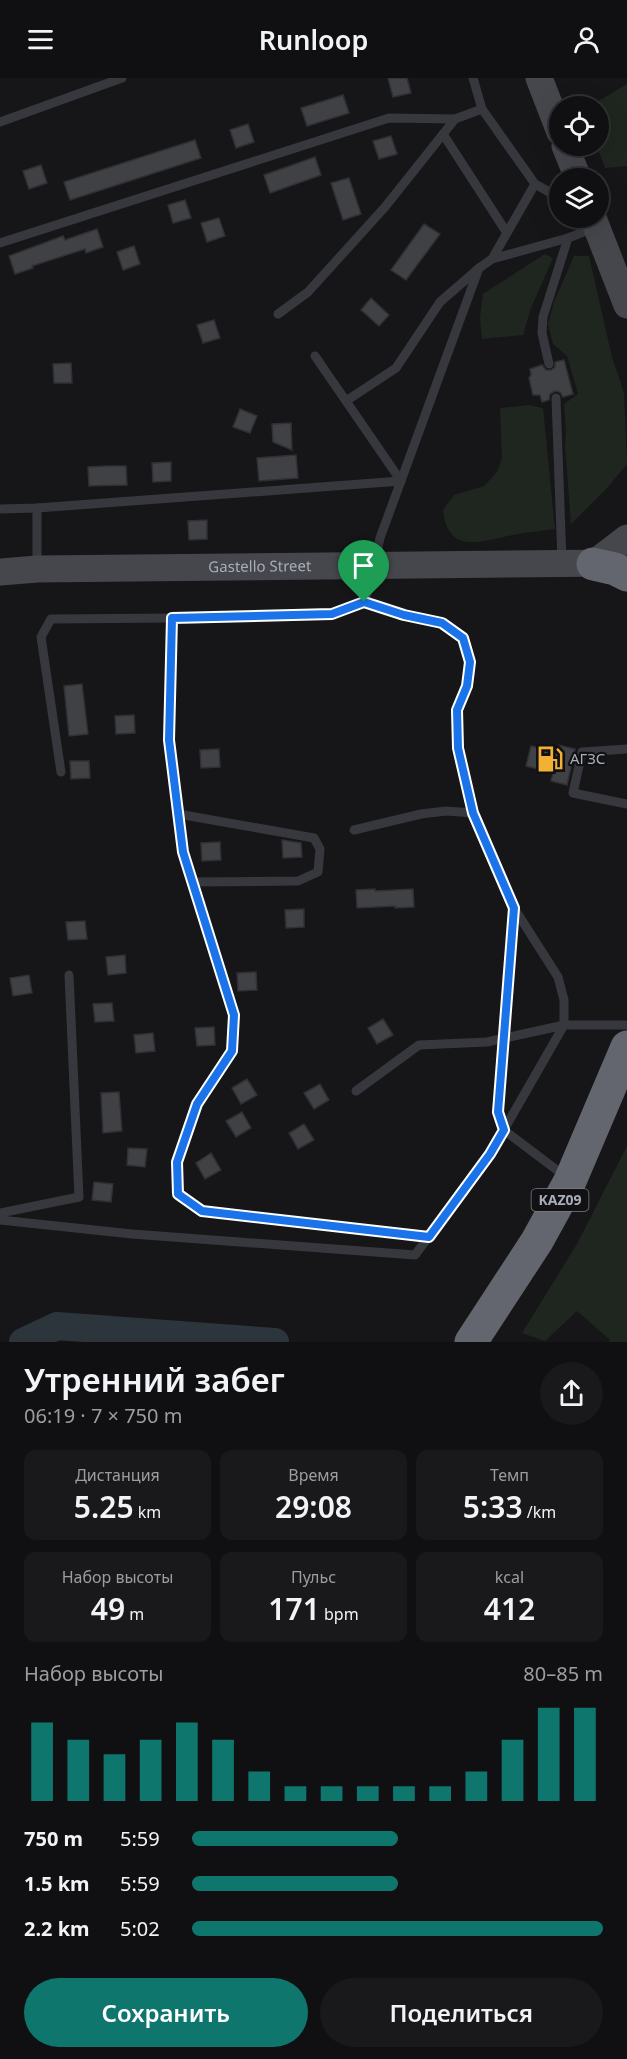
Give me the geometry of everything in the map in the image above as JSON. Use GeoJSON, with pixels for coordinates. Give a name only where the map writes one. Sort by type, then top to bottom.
{"type":"FeatureCollection","features":[{"type":"Feature","properties":{"kind":"highway"},"geometry":{"type":"LineString","coordinates":[[577,563],[615,569],[627,575]]}},
{"type":"Feature","properties":{"kind":"highway","name":"KAZ09"},"geometry":{"type":"LineString","coordinates":[[471,1342],[537,1242],[570,1181],[627,1047]]}},
{"type":"Feature","properties":{"kind":"street"},"geometry":{"type":"LineString","coordinates":[[538,78],[549,105]]}},
{"type":"Feature","properties":{"kind":"street"},"geometry":{"type":"LineString","coordinates":[[597,228],[626,299]]}},
{"type":"Feature","properties":{"kind":"street"},"geometry":{"type":"LineString","coordinates":[[577,563],[627,538]]}},
{"type":"Feature","properties":{"kind":"street","name":"Gastello Street"},"geometry":{"type":"LineString","coordinates":[[0,572],[37,569],[627,562]]}},
{"type":"Feature","properties":{"kind":"lane"},"geometry":{"type":"LineString","coordinates":[[0,122],[122,78]]}},
{"type":"Feature","properties":{"kind":"lane"},"geometry":{"type":"LineString","coordinates":[[473,78],[482,110],[535,184],[549,192]]}},
{"type":"Feature","properties":{"kind":"lane"},"geometry":{"type":"LineString","coordinates":[[0,243],[389,118],[455,119],[482,110]]}},
{"type":"Feature","properties":{"kind":"lane"},"geometry":{"type":"LineString","coordinates":[[278,314],[308,292],[385,207],[455,119]]}},
{"type":"Feature","properties":{"kind":"lane"},"geometry":{"type":"LineString","coordinates":[[443,134],[507,233]]}},
{"type":"Feature","properties":{"kind":"lane"},"geometry":{"type":"LineString","coordinates":[[492,259],[535,184]]}},
{"type":"Feature","properties":{"kind":"lane"},"geometry":{"type":"LineString","coordinates":[[346,401],[396,368],[440,302],[479,268],[492,259],[568,238],[585,228]]}},
{"type":"Feature","properties":{"kind":"lane"},"geometry":{"type":"LineString","coordinates":[[549,364],[542,333],[543,316],[568,238]]}},
{"type":"Feature","properties":{"kind":"lane"},"geometry":{"type":"LineString","coordinates":[[364,602],[372,565],[479,268]]}},
{"type":"Feature","properties":{"kind":"lane"},"geometry":{"type":"LineString","coordinates":[[315,356],[401,481]]}},
{"type":"Feature","properties":{"kind":"lane"},"geometry":{"type":"LineString","coordinates":[[556,398],[577,563]]}},
{"type":"Feature","properties":{"kind":"lane"},"geometry":{"type":"LineString","coordinates":[[0,508],[37,508],[401,481]]}},
{"type":"Feature","properties":{"kind":"lane"},"geometry":{"type":"LineString","coordinates":[[37,508],[37,569]]}},
{"type":"Feature","properties":{"kind":"lane"},"geometry":{"type":"LineString","coordinates":[[0,1220],[132,1234],[416,1255],[490,1154],[564,1025],[564,1000],[558,977],[514,908],[473,813],[458,748],[457,710],[467,686],[470,662],[463,638],[442,623],[404,615],[364,602],[332,614],[51,619],[41,637],[61,772]]}},
{"type":"Feature","properties":{"kind":"lane"},"geometry":{"type":"LineString","coordinates":[[172,618],[169,740],[183,852],[234,1015],[232,1051],[197,1104],[177,1162],[178,1194],[202,1211],[429,1237]]}},
{"type":"Feature","properties":{"kind":"lane"},"geometry":{"type":"LineString","coordinates":[[627,749],[582,752],[573,793],[627,804]]}},
{"type":"Feature","properties":{"kind":"lane"},"geometry":{"type":"LineString","coordinates":[[354,830],[421,814],[446,811],[473,813]]}},
{"type":"Feature","properties":{"kind":"lane"},"geometry":{"type":"LineString","coordinates":[[178,814],[314,838],[320,849],[318,872],[298,881],[192,882]]}},
{"type":"Feature","properties":{"kind":"lane"},"geometry":{"type":"LineString","coordinates":[[514,908],[498,1112],[504,1130],[570,1181]]}},
{"type":"Feature","properties":{"kind":"lane"},"geometry":{"type":"LineString","coordinates":[[0,1213],[79,1197],[69,975]]}},
{"type":"Feature","properties":{"kind":"lane"},"geometry":{"type":"LineString","coordinates":[[356,1091],[419,1045],[487,1042],[564,1025],[627,1025]]}},
{"type":"Feature","properties":{"kind":"shaded area"},"geometry":{"type":"Polygon","coordinates":[[[627,84],[627,166],[605,168],[601,156],[609,156],[609,96],[607,96],[627,84]]]}},
{"type":"Feature","properties":{"kind":"shaded area"},"geometry":{"type":"Polygon","coordinates":[[[545,254],[553,258],[531,308],[523,335],[482,339],[480,317],[483,294],[545,254]]]}},
{"type":"Feature","properties":{"kind":"shaded area"},"geometry":{"type":"Polygon","coordinates":[[[574,256],[589,256],[612,357],[624,393],[627,464],[571,524],[564,404],[578,394],[567,356],[553,344],[548,324],[554,302],[574,256]]]}},
{"type":"Feature","properties":{"kind":"shaded area"},"geometry":{"type":"Polygon","coordinates":[[[529,405],[543,408],[555,529],[479,542],[459,540],[446,525],[443,510],[454,495],[484,486],[497,472],[502,458],[500,408],[529,405]]]}},
{"type":"Feature","properties":{"kind":"shaded area"},"geometry":{"type":"Polygon","coordinates":[[[627,1146],[627,1342],[609,1342],[610,1340],[577,1311],[545,1341],[522,1333],[577,1244],[627,1146]]]}},
{"type":"Feature","properties":{"kind":"building"},"geometry":{"type":"Polygon","coordinates":[[[388,78],[407,78],[411,93],[393,97],[388,78]]]}},
{"type":"Feature","properties":{"kind":"building"},"geometry":{"type":"Polygon","coordinates":[[[343,95],[349,113],[307,126],[301,108],[343,95]]]}},
{"type":"Feature","properties":{"kind":"building"},"geometry":{"type":"Polygon","coordinates":[[[248,124],[254,142],[236,148],[230,130],[248,124]]]}},
{"type":"Feature","properties":{"kind":"building"},"geometry":{"type":"Polygon","coordinates":[[[391,136],[397,154],[379,159],[373,141],[391,136]]]}},
{"type":"Feature","properties":{"kind":"building"},"geometry":{"type":"Polygon","coordinates":[[[195,140],[201,158],[70,200],[64,182],[195,140]]]}},
{"type":"Feature","properties":{"kind":"building"},"geometry":{"type":"Polygon","coordinates":[[[315,157],[321,175],[270,193],[264,175],[315,157]]]}},
{"type":"Feature","properties":{"kind":"building"},"geometry":{"type":"Polygon","coordinates":[[[41,165],[47,183],[29,189],[23,171],[41,165]]]}},
{"type":"Feature","properties":{"kind":"building"},"geometry":{"type":"Polygon","coordinates":[[[349,178],[361,214],[343,220],[331,183],[349,178]]]}},
{"type":"Feature","properties":{"kind":"building"},"geometry":{"type":"Polygon","coordinates":[[[185,200],[191,218],[173,223],[168,205],[185,200]]]}},
{"type":"Feature","properties":{"kind":"building"},"geometry":{"type":"Polygon","coordinates":[[[219,218],[225,236],[207,242],[201,223],[219,218]]]}},
{"type":"Feature","properties":{"kind":"building"},"geometry":{"type":"Polygon","coordinates":[[[424,224],[440,234],[406,280],[391,270],[424,224]]]}},
{"type":"Feature","properties":{"kind":"building"},"geometry":{"type":"Polygon","coordinates":[[[97,229],[103,247],[86,253],[85,249],[32,266],[33,268],[15,274],[9,256],[63,236],[65,240],[97,229]]]}},
{"type":"Feature","properties":{"kind":"building"},"geometry":{"type":"Polygon","coordinates":[[[134,246],[140,264],[123,270],[117,252],[134,246]]]}},
{"type":"Feature","properties":{"kind":"building"},"geometry":{"type":"Polygon","coordinates":[[[371,298],[389,315],[379,326],[361,310],[371,298]]]}},
{"type":"Feature","properties":{"kind":"building"},"geometry":{"type":"Polygon","coordinates":[[[214,320],[220,338],[203,343],[197,325],[214,320]]]}},
{"type":"Feature","properties":{"kind":"building"},"geometry":{"type":"Polygon","coordinates":[[[564,360],[573,394],[563,397],[560,392],[555,391],[550,394],[549,400],[542,402],[540,395],[533,395],[529,378],[530,369],[542,365],[546,370],[551,370],[555,367],[555,362],[564,360]]]}},
{"type":"Feature","properties":{"kind":"building"},"geometry":{"type":"Polygon","coordinates":[[[71,363],[72,383],[54,383],[53,364],[71,363]]]}},
{"type":"Feature","properties":{"kind":"building"},"geometry":{"type":"Polygon","coordinates":[[[240,409],[257,416],[250,433],[233,427],[240,409]]]}},
{"type":"Feature","properties":{"kind":"building"},"geometry":{"type":"Polygon","coordinates":[[[291,423],[292,450],[273,442],[272,424],[291,423]]]}},
{"type":"Feature","properties":{"kind":"building"},"geometry":{"type":"Polygon","coordinates":[[[296,455],[298,478],[259,481],[257,458],[296,455]]]}},
{"type":"Feature","properties":{"kind":"building"},"geometry":{"type":"Polygon","coordinates":[[[171,462],[171,481],[153,482],[152,463],[171,462]]]}},
{"type":"Feature","properties":{"kind":"building"},"geometry":{"type":"Polygon","coordinates":[[[126,466],[127,485],[89,486],[88,467],[126,466]]]}},
{"type":"Feature","properties":{"kind":"building"},"geometry":{"type":"Polygon","coordinates":[[[207,520],[207,539],[189,540],[188,521],[207,520]]]}},
{"type":"Feature","properties":{"kind":"building"},"geometry":{"type":"Polygon","coordinates":[[[82,684],[88,734],[69,736],[64,686],[82,684]]]}},
{"type":"Feature","properties":{"kind":"building"},"geometry":{"type":"Polygon","coordinates":[[[134,715],[135,733],[116,734],[115,716],[134,715]]]}},
{"type":"Feature","properties":{"kind":"building","name":"АГЗС"},"geometry":{"type":"Polygon","coordinates":[[[558,745],[575,749],[567,785],[551,781],[553,773],[526,766],[531,746],[556,752],[558,745]]]}},
{"type":"Feature","properties":{"kind":"building"},"geometry":{"type":"Polygon","coordinates":[[[219,749],[220,767],[201,768],[200,750],[219,749]]]}},
{"type":"Feature","properties":{"kind":"building"},"geometry":{"type":"Polygon","coordinates":[[[70,761],[89,761],[90,778],[71,779],[70,761]]]}},
{"type":"Feature","properties":{"kind":"building"},"geometry":{"type":"Polygon","coordinates":[[[282,840],[301,843],[302,857],[283,858],[282,840]]]}},
{"type":"Feature","properties":{"kind":"building"},"geometry":{"type":"Polygon","coordinates":[[[220,842],[221,860],[202,861],[201,843],[220,842]]]}},
{"type":"Feature","properties":{"kind":"building"},"geometry":{"type":"Polygon","coordinates":[[[375,889],[375,891],[413,889],[414,907],[357,908],[356,890],[375,889]]]}},
{"type":"Feature","properties":{"kind":"building"},"geometry":{"type":"Polygon","coordinates":[[[304,909],[304,927],[286,928],[285,910],[304,909]]]}},
{"type":"Feature","properties":{"kind":"building"},"geometry":{"type":"Polygon","coordinates":[[[85,921],[87,939],[68,940],[66,922],[85,921]]]}},
{"type":"Feature","properties":{"kind":"building"},"geometry":{"type":"Polygon","coordinates":[[[125,955],[126,973],[108,975],[106,957],[125,955]]]}},
{"type":"Feature","properties":{"kind":"building"},"geometry":{"type":"Polygon","coordinates":[[[256,972],[257,990],[238,991],[237,973],[256,972]]]}},
{"type":"Feature","properties":{"kind":"building"},"geometry":{"type":"Polygon","coordinates":[[[29,975],[32,993],[13,996],[10,978],[29,975]]]}},
{"type":"Feature","properties":{"kind":"building"},"geometry":{"type":"Polygon","coordinates":[[[112,1003],[114,1021],[95,1022],[93,1004],[112,1003]]]}},
{"type":"Feature","properties":{"kind":"building"},"geometry":{"type":"Polygon","coordinates":[[[383,1019],[393,1035],[377,1044],[368,1028],[383,1019]]]}},
{"type":"Feature","properties":{"kind":"building"},"geometry":{"type":"Polygon","coordinates":[[[214,1027],[215,1045],[197,1046],[195,1028],[214,1027]]]}},
{"type":"Feature","properties":{"kind":"building"},"geometry":{"type":"Polygon","coordinates":[[[153,1033],[155,1051],[136,1053],[134,1035],[153,1033]]]}},
{"type":"Feature","properties":{"kind":"building"},"geometry":{"type":"Polygon","coordinates":[[[247,1079],[257,1095],[241,1104],[232,1088],[247,1079]]]}},
{"type":"Feature","properties":{"kind":"building"},"geometry":{"type":"Polygon","coordinates":[[[320,1084],[329,1100],[314,1109],[304,1093],[320,1084]]]}},
{"type":"Feature","properties":{"kind":"building"},"geometry":{"type":"Polygon","coordinates":[[[119,1092],[122,1131],[103,1133],[101,1093],[119,1092]]]}},
{"type":"Feature","properties":{"kind":"building"},"geometry":{"type":"Polygon","coordinates":[[[242,1112],[251,1128],[236,1137],[226,1121],[242,1112]]]}},
{"type":"Feature","properties":{"kind":"building"},"geometry":{"type":"Polygon","coordinates":[[[304,1124],[314,1140],[298,1149],[289,1133],[304,1124]]]}},
{"type":"Feature","properties":{"kind":"building"},"geometry":{"type":"Polygon","coordinates":[[[128,1148],[147,1149],[145,1167],[127,1165],[128,1148]]]}},
{"type":"Feature","properties":{"kind":"building"},"geometry":{"type":"Polygon","coordinates":[[[211,1153],[221,1170],[205,1179],[196,1163],[211,1153]]]}},
{"type":"Feature","properties":{"kind":"building"},"geometry":{"type":"Polygon","coordinates":[[[94,1182],[113,1184],[111,1202],[92,1200],[94,1182]]]}},
{"type":"Feature","properties":{"kind":"waterway"},"geometry":{"type":"LineString","coordinates":[[23,1342],[57,1326],[275,1342]]}},
{"type":"Feature","properties":{"kind":"place","name":"АГЗС"},"geometry":{"type":"Point","coordinates":[550,759]}},
{"type":"Feature","properties":{"kind":"route"},"geometry":{"type":"LineString","coordinates":[[364,602],[404,615],[442,623],[463,638],[470,662],[467,686],[457,710],[458,748],[473,813],[514,908],[498,1112],[504,1130],[490,1154],[429,1237],[202,1211],[178,1194],[177,1162],[197,1104],[232,1051],[234,1015],[183,852],[169,740],[172,618],[332,614],[364,602]]}}]}
